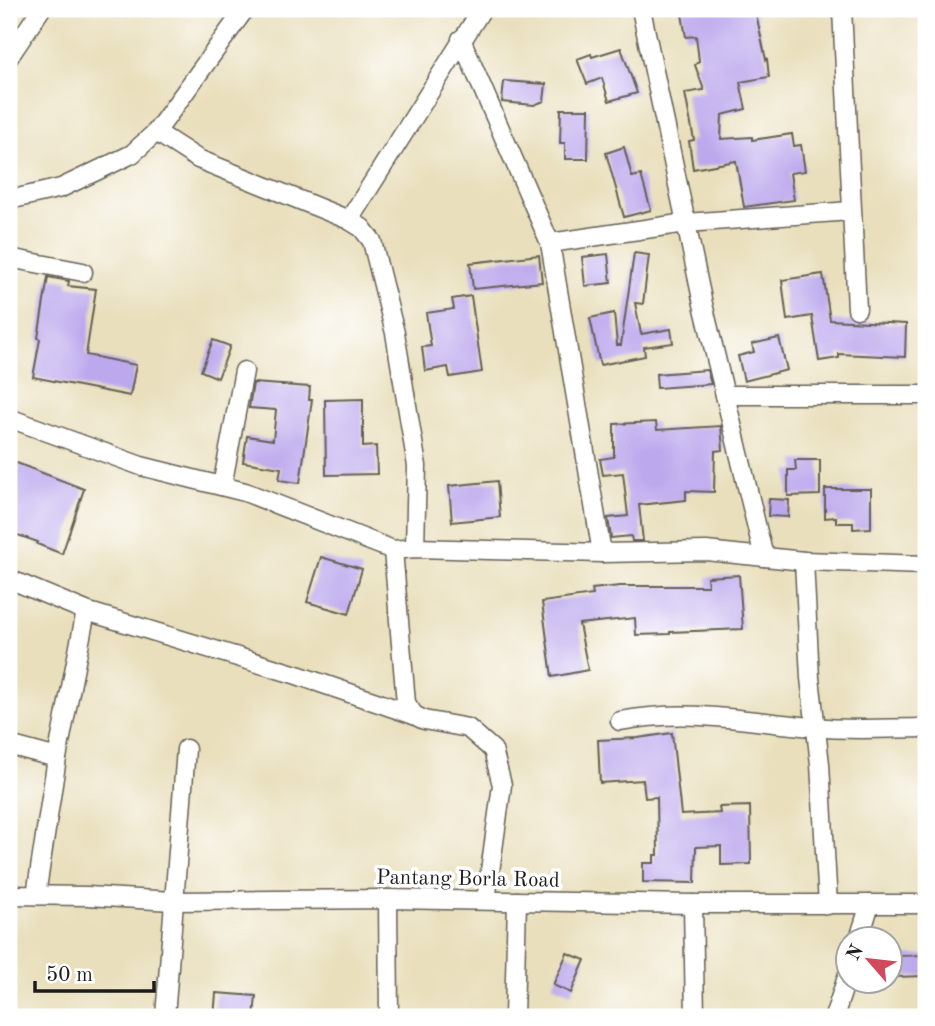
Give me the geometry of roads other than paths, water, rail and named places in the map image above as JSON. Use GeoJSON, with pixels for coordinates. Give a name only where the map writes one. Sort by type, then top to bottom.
{"type":"FeatureCollection","features":[{"type":"Feature","properties":{"kind":"street"},"geometry":{"type":"LineString","coordinates":[[9,57],[41,9]]}},
{"type":"Feature","properties":{"kind":"street"},"geometry":{"type":"LineString","coordinates":[[9,200],[61,188],[131,154],[156,132],[245,9]]}},
{"type":"Feature","properties":{"kind":"street"},"geometry":{"type":"LineString","coordinates":[[349,220],[482,9]]}},
{"type":"Feature","properties":{"kind":"street"},"geometry":{"type":"LineString","coordinates":[[641,9],[686,223],[764,557]]}},
{"type":"Feature","properties":{"kind":"street"},"geometry":{"type":"LineString","coordinates":[[842,9],[857,309]]}},
{"type":"Feature","properties":{"kind":"street"},"geometry":{"type":"LineString","coordinates":[[461,39],[550,243],[602,553]]}},
{"type":"Feature","properties":{"kind":"street"},"geometry":{"type":"LineString","coordinates":[[156,132],[198,159],[349,220],[362,228],[372,240],[395,333],[417,466],[415,548]]}},
{"type":"Feature","properties":{"kind":"street"},"geometry":{"type":"LineString","coordinates":[[550,243],[686,223],[851,211]]}},
{"type":"Feature","properties":{"kind":"street"},"geometry":{"type":"LineString","coordinates":[[9,258],[83,272]]}},
{"type":"Feature","properties":{"kind":"street"},"geometry":{"type":"LineString","coordinates":[[222,486],[244,371]]}},
{"type":"Feature","properties":{"kind":"street"},"geometry":{"type":"LineString","coordinates":[[725,395],[926,395]]}},
{"type":"Feature","properties":{"kind":"street"},"geometry":{"type":"LineString","coordinates":[[9,418],[141,466],[245,492],[393,550],[415,548],[602,553],[706,551],[804,561],[926,565]]}},
{"type":"Feature","properties":{"kind":"street"},"geometry":{"type":"LineString","coordinates":[[393,550],[406,703],[414,715]]}},
{"type":"Feature","properties":{"kind":"street"},"geometry":{"type":"LineString","coordinates":[[804,561],[810,678],[828,905]]}},
{"type":"Feature","properties":{"kind":"street"},"geometry":{"type":"LineString","coordinates":[[9,579],[86,611],[297,675],[424,720],[468,728],[493,750],[502,785],[486,900]]}},
{"type":"Feature","properties":{"kind":"street"},"geometry":{"type":"LineString","coordinates":[[36,895],[57,758],[86,611]]}},
{"type":"Feature","properties":{"kind":"street"},"geometry":{"type":"LineString","coordinates":[[620,721],[654,715],[700,714],[816,728],[926,727]]}},
{"type":"Feature","properties":{"kind":"street"},"geometry":{"type":"LineString","coordinates":[[9,745],[57,758]]}},
{"type":"Feature","properties":{"kind":"street"},"geometry":{"type":"LineString","coordinates":[[165,1017],[186,749]]}},
{"type":"Feature","properties":{"kind":"street","name":"Pantang Borla Road"},"geometry":{"type":"LineString","coordinates":[[9,895],[173,901],[388,899],[693,904],[926,904]]}},
{"type":"Feature","properties":{"kind":"street"},"geometry":{"type":"LineString","coordinates":[[388,899],[389,1017]]}},
{"type":"Feature","properties":{"kind":"street"},"geometry":{"type":"LineString","coordinates":[[514,1017],[517,901]]}},
{"type":"Feature","properties":{"kind":"street"},"geometry":{"type":"LineString","coordinates":[[693,904],[695,1017]]}},
{"type":"Feature","properties":{"kind":"street"},"geometry":{"type":"LineString","coordinates":[[863,925],[870,904]]}},
{"type":"Feature","properties":{"kind":"street"},"geometry":{"type":"LineString","coordinates":[[834,1017],[841,995]]}}]}
